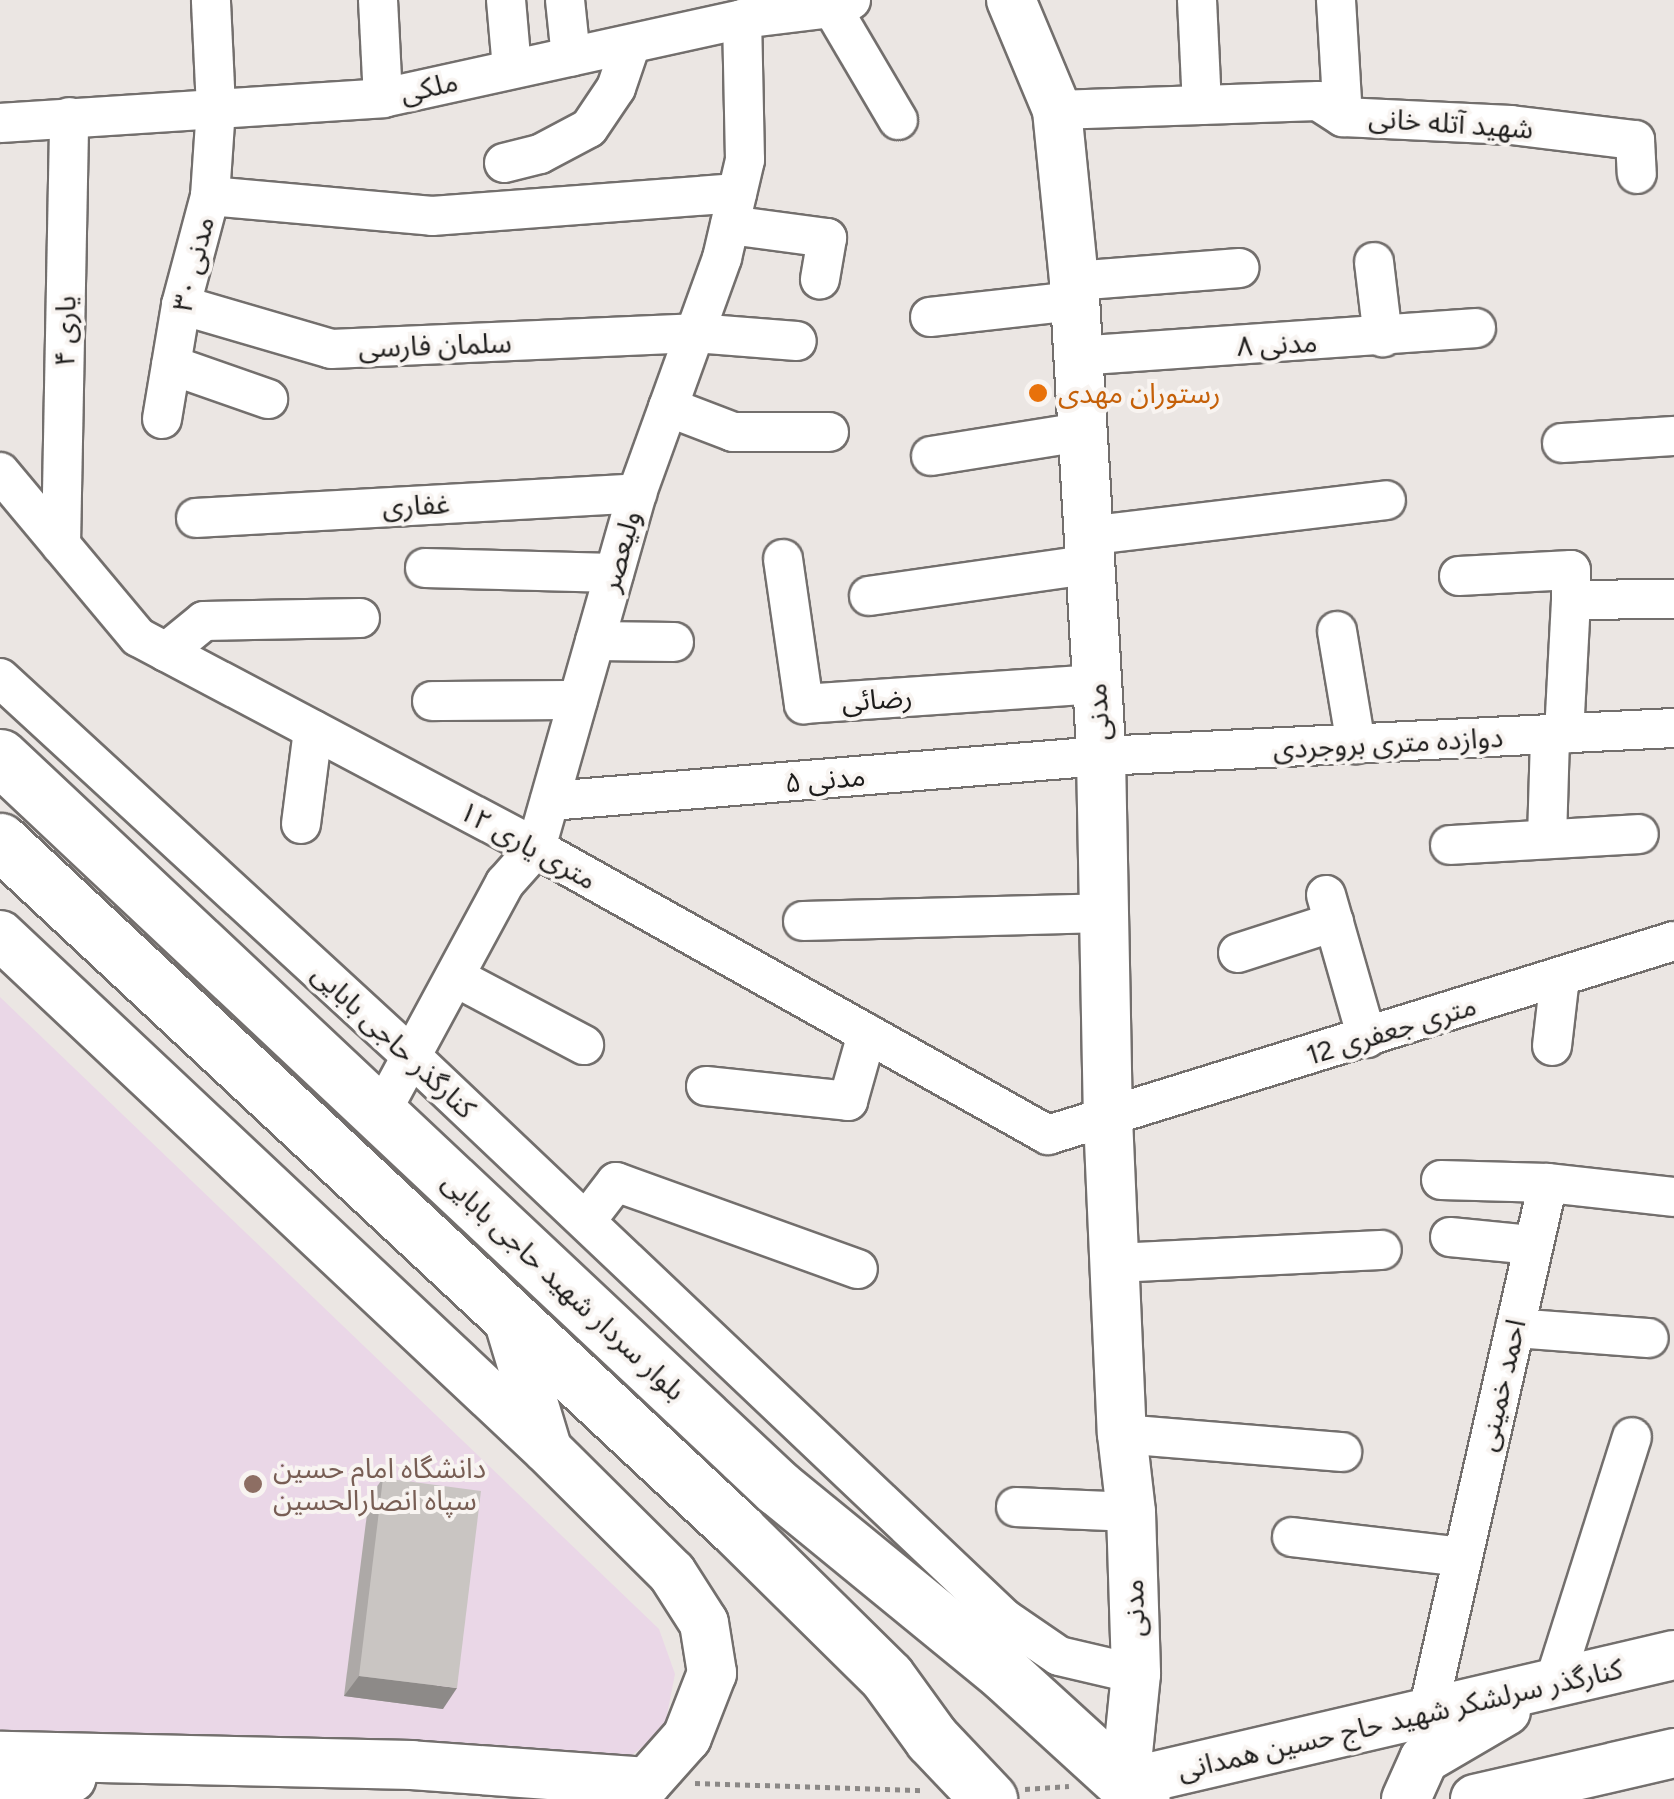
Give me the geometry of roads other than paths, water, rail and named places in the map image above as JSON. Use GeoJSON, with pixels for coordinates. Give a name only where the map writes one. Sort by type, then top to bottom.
{"type":"FeatureCollection","features":[{"type":"Feature","properties":{"kind":"highway","name":"بلوار سردار شهید حاجی بابایی"},"geometry":{"type":"LineString","coordinates":[[0,757],[778,1488],[1005,1674],[1134,1791]]}},
{"type":"Feature","properties":{"kind":"highway"},"geometry":{"type":"LineString","coordinates":[[0,842],[438,1248],[888,1676],[932,1740],[985,1795]]}},
{"type":"Feature","properties":{"kind":"highway"},"geometry":{"type":"LineString","coordinates":[[438,1248],[480,1207]]}},
{"type":"Feature","properties":{"kind":"main road","name":"مدنی"},"geometry":{"type":"LineString","coordinates":[[1010,0],[1057,110],[1074,291],[1101,756],[1108,1118],[1122,1434],[1131,1512],[1136,1674],[1134,1791]]}},
{"type":"Feature","properties":{"kind":"main road"},"geometry":{"type":"LineString","coordinates":[[0,934],[547,1449],[672,1572],[704,1622],[712,1673],[664,1790],[412,1765],[0,1756]]}},
{"type":"Feature","properties":{"kind":"main road"},"geometry":{"type":"LineString","coordinates":[[506,1312],[547,1449]]}},
{"type":"Feature","properties":{"kind":"main road","name":"کنارگذر سرلشکر شهید حاج حسین همدانی"},"geometry":{"type":"LineString","coordinates":[[1134,1791],[1428,1711],[1553,1686],[1674,1655]]}},
{"type":"Feature","properties":{"kind":"main road"},"geometry":{"type":"LineString","coordinates":[[1406,1799],[1424,1760],[1459,1735],[1553,1686]]}},
{"type":"Feature","properties":{"kind":"main road"},"geometry":{"type":"LineString","coordinates":[[1475,1799],[1674,1754]]}},
{"type":"Feature","properties":{"kind":"main road"},"geometry":{"type":"LineString","coordinates":[[0,1792],[81,1777],[515,1799]]}},
{"type":"Feature","properties":{"kind":"street","name":"مدنی ۳۰"},"geometry":{"type":"LineString","coordinates":[[162,419],[182,305],[210,196],[216,108],[211,0]]}},
{"type":"Feature","properties":{"kind":"street"},"geometry":{"type":"LineString","coordinates":[[378,0],[384,98]]}},
{"type":"Feature","properties":{"kind":"street"},"geometry":{"type":"LineString","coordinates":[[506,0],[512,68]]}},
{"type":"Feature","properties":{"kind":"street"},"geometry":{"type":"LineString","coordinates":[[564,0],[571,57]]}},
{"type":"Feature","properties":{"kind":"street"},"geometry":{"type":"LineString","coordinates":[[1196,0],[1202,105]]}},
{"type":"Feature","properties":{"kind":"street"},"geometry":{"type":"LineString","coordinates":[[1336,0],[1344,116]]}},
{"type":"Feature","properties":{"kind":"street","name":"ملکی"},"geometry":{"type":"LineString","coordinates":[[0,123],[384,98],[631,44],[684,16],[742,19],[824,5]]}},
{"type":"Feature","properties":{"kind":"street"},"geometry":{"type":"LineString","coordinates":[[824,5],[898,120]]}},
{"type":"Feature","properties":{"kind":"street","name":"ولیعصر"},"geometry":{"type":"LineString","coordinates":[[380,1114],[505,883],[536,848],[637,492],[734,209],[745,160],[742,19]]}},
{"type":"Feature","properties":{"kind":"street"},"geometry":{"type":"LineString","coordinates":[[504,163],[540,154],[589,128],[616,88],[631,44]]}},
{"type":"Feature","properties":{"kind":"street","name":"شهید آتله خانی"},"geometry":{"type":"LineString","coordinates":[[1057,110],[1318,101],[1344,116],[1511,125],[1635,140],[1638,174]]}},
{"type":"Feature","properties":{"kind":"street","name":"یاری ۴"},"geometry":{"type":"LineString","coordinates":[[61,544],[69,117]]}},
{"type":"Feature","properties":{"kind":"street"},"geometry":{"type":"LineString","coordinates":[[210,196],[432,216],[734,209],[827,238],[820,279]]}},
{"type":"Feature","properties":{"kind":"street"},"geometry":{"type":"LineString","coordinates":[[1374,262],[1383,337]]}},
{"type":"Feature","properties":{"kind":"street"},"geometry":{"type":"LineString","coordinates":[[930,317],[1074,291],[1240,268]]}},
{"type":"Feature","properties":{"kind":"street","name":"سلمان فارسی"},"geometry":{"type":"LineString","coordinates":[[182,305],[331,349],[694,333],[798,341]]}},
{"type":"Feature","properties":{"kind":"street","name":"مدنی ۸"},"geometry":{"type":"LineString","coordinates":[[1077,356],[1476,328]]}},
{"type":"Feature","properties":{"kind":"street"},"geometry":{"type":"LineString","coordinates":[[171,365],[268,398]]}},
{"type":"Feature","properties":{"kind":"street"},"geometry":{"type":"LineString","coordinates":[[668,407],[733,432],[829,432]]}},
{"type":"Feature","properties":{"kind":"street"},"geometry":{"type":"LineString","coordinates":[[931,456],[1081,432]]}},
{"type":"Feature","properties":{"kind":"street"},"geometry":{"type":"LineString","coordinates":[[1562,443],[1674,436]]}},
{"type":"Feature","properties":{"kind":"street","name":"۱۲ متری یاری"},"geometry":{"type":"LineString","coordinates":[[0,472],[138,637],[536,848],[1048,1136],[1108,1118]]}},
{"type":"Feature","properties":{"kind":"street","name":"غفاری"},"geometry":{"type":"LineString","coordinates":[[196,518],[637,492]]}},
{"type":"Feature","properties":{"kind":"street"},"geometry":{"type":"LineString","coordinates":[[869,596],[1087,550],[1386,500]]}},
{"type":"Feature","properties":{"kind":"street","name":"رضائی"},"geometry":{"type":"LineString","coordinates":[[782,559],[804,704],[1096,684]]}},
{"type":"Feature","properties":{"kind":"street"},"geometry":{"type":"LineString","coordinates":[[426,568],[614,573]]}},
{"type":"Feature","properties":{"kind":"street"},"geometry":{"type":"LineString","coordinates":[[1459,576],[1571,570],[1547,839]]}},
{"type":"Feature","properties":{"kind":"street"},"geometry":{"type":"LineString","coordinates":[[1571,600],[1674,599]]}},
{"type":"Feature","properties":{"kind":"street"},"geometry":{"type":"LineString","coordinates":[[166,652],[204,621],[360,618]]}},
{"type":"Feature","properties":{"kind":"street"},"geometry":{"type":"LineString","coordinates":[[1337,631],[1356,744]]}},
{"type":"Feature","properties":{"kind":"street"},"geometry":{"type":"LineString","coordinates":[[595,641],[674,642]]}},
{"type":"Feature","properties":{"kind":"street","name":"کنارگذر حاجی بابایی"},"geometry":{"type":"LineString","coordinates":[[0,678],[412,1056],[1005,1620],[1058,1656],[1136,1674]]}},
{"type":"Feature","properties":{"kind":"street"},"geometry":{"type":"LineString","coordinates":[[432,700],[578,700]]}},
{"type":"Feature","properties":{"kind":"street","name":"دوازده متری بروجردی"},"geometry":{"type":"LineString","coordinates":[[1101,756],[1674,728]]}},
{"type":"Feature","properties":{"kind":"street"},"geometry":{"type":"LineString","coordinates":[[301,824],[314,730]]}},
{"type":"Feature","properties":{"kind":"street","name":"مدنی ۵"},"geometry":{"type":"LineString","coordinates":[[550,801],[1101,756]]}},
{"type":"Feature","properties":{"kind":"street"},"geometry":{"type":"LineString","coordinates":[[1450,844],[1639,834]]}},
{"type":"Feature","properties":{"kind":"street"},"geometry":{"type":"LineString","coordinates":[[1238,953],[1330,908],[1367,1038]]}},
{"type":"Feature","properties":{"kind":"street"},"geometry":{"type":"LineString","coordinates":[[803,921],[1104,914]]}},
{"type":"Feature","properties":{"kind":"street","name":"12 متری جعفری"},"geometry":{"type":"LineString","coordinates":[[1108,1118],[1674,942]]}},
{"type":"Feature","properties":{"kind":"street"},"geometry":{"type":"LineString","coordinates":[[1552,1046],[1560,977]]}},
{"type":"Feature","properties":{"kind":"street"},"geometry":{"type":"LineString","coordinates":[[455,978],[584,1045]]}},
{"type":"Feature","properties":{"kind":"street"},"geometry":{"type":"LineString","coordinates":[[706,1086],[848,1101],[867,1034]]}},
{"type":"Feature","properties":{"kind":"street"},"geometry":{"type":"LineString","coordinates":[[1441,1180],[1548,1183],[1674,1198]]}},
{"type":"Feature","properties":{"kind":"street"},"geometry":{"type":"LineString","coordinates":[[586,1221],[616,1182],[858,1270]]}},
{"type":"Feature","properties":{"kind":"street","name":"احمد خمینی"},"geometry":{"type":"LineString","coordinates":[[1428,1711],[1548,1183]]}},
{"type":"Feature","properties":{"kind":"street"},"geometry":{"type":"LineString","coordinates":[[1450,1237],[1532,1245]]}},
{"type":"Feature","properties":{"kind":"street"},"geometry":{"type":"LineString","coordinates":[[1114,1262],[1382,1250]]}},
{"type":"Feature","properties":{"kind":"street"},"geometry":{"type":"LineString","coordinates":[[1514,1328],[1648,1338]]}},
{"type":"Feature","properties":{"kind":"street"},"geometry":{"type":"LineString","coordinates":[[778,1488],[784,1410]]}},
{"type":"Feature","properties":{"kind":"street"},"geometry":{"type":"LineString","coordinates":[[1122,1434],[1342,1452]]}},
{"type":"Feature","properties":{"kind":"street"},"geometry":{"type":"LineString","coordinates":[[1553,1686],[1632,1436]]}},
{"type":"Feature","properties":{"kind":"street"},"geometry":{"type":"LineString","coordinates":[[1016,1507],[1131,1512]]}},
{"type":"Feature","properties":{"kind":"street"},"geometry":{"type":"LineString","coordinates":[[1292,1536],[1462,1557]]}},
{"type":"Feature","properties":{"kind":"place","name":"رستوران مهدی"},"geometry":{"type":"Point","coordinates":[1038,393]}},
{"type":"Feature","properties":{"kind":"place","name":"دانشگاه امام حسین سپاه انصارالحسین"},"geometry":{"type":"Point","coordinates":[253,1484]}}]}
